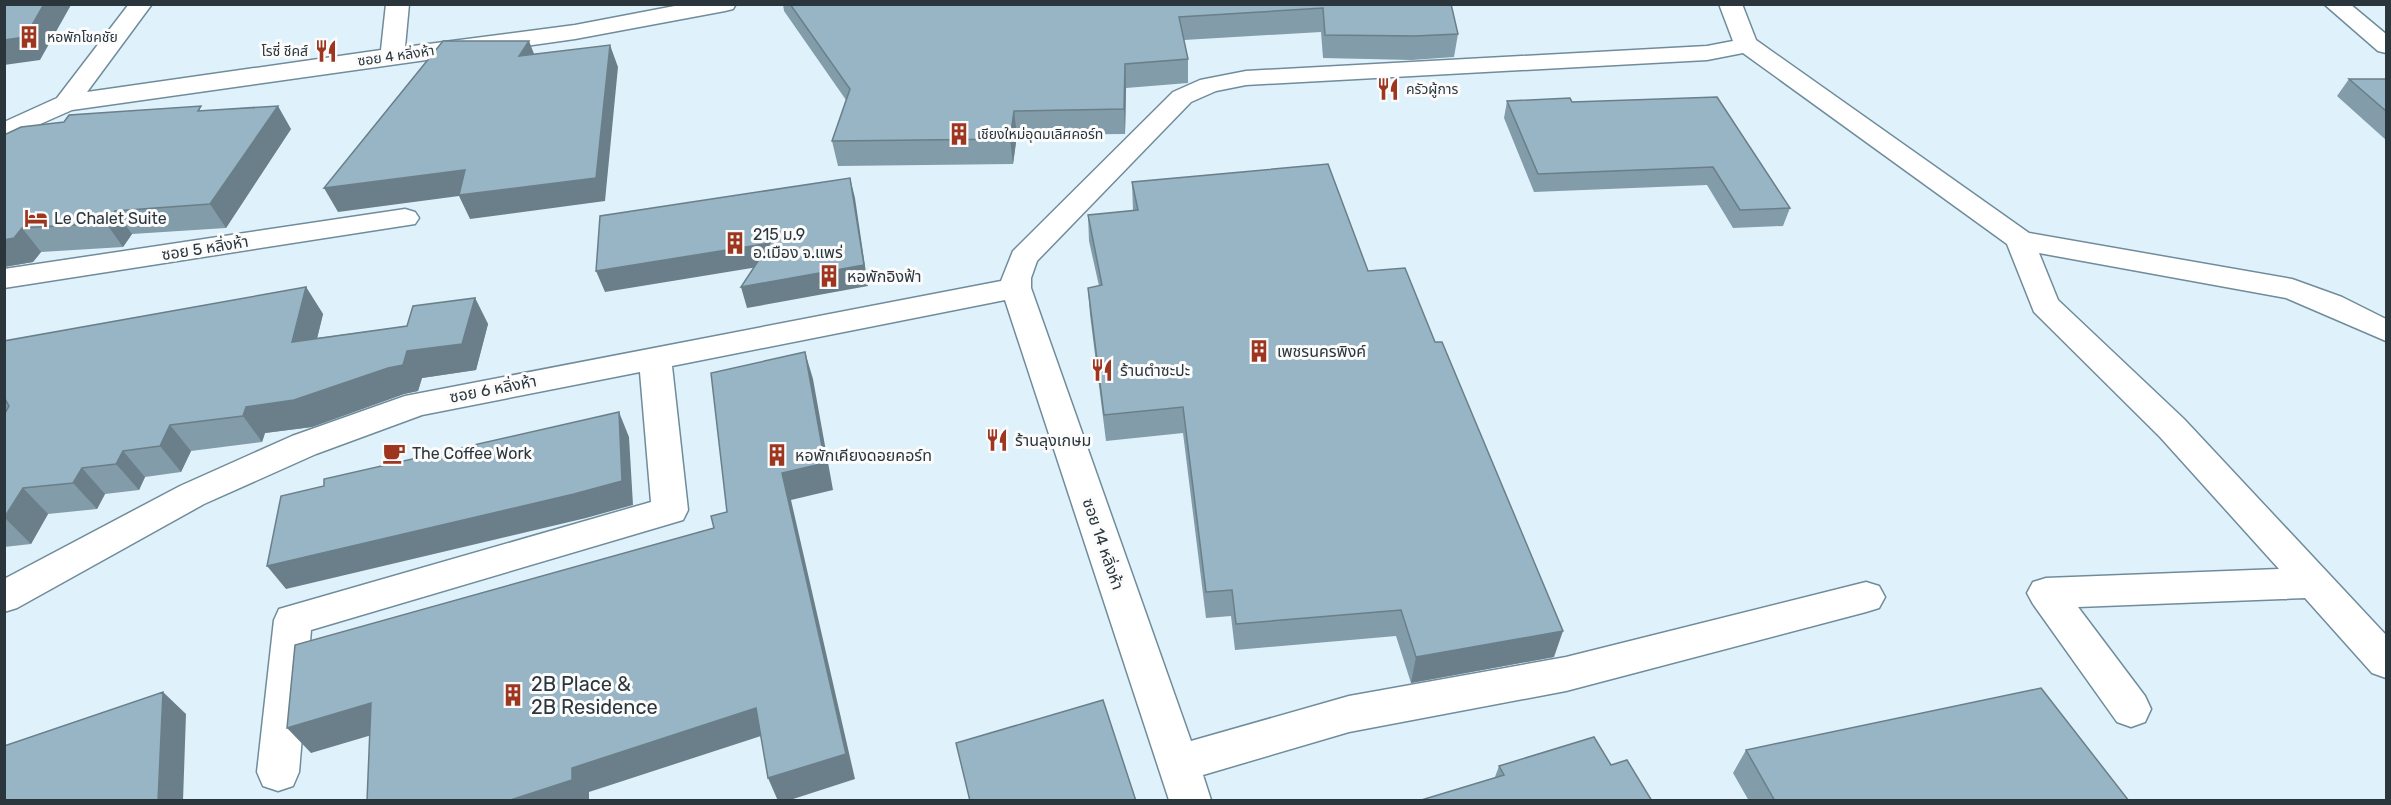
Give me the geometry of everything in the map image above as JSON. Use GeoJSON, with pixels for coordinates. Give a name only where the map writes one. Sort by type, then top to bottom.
{"type":"FeatureCollection","features":[{"type":"Feature","properties":{"kind":"street"},"geometry":{"type":"LineString","coordinates":[[4,132],[66,103],[141,4]]}},
{"type":"Feature","properties":{"kind":"street"},"geometry":{"type":"LineString","coordinates":[[392,56],[398,4]]}},
{"type":"Feature","properties":{"kind":"street","name":"ซอย 4 หลิ่งห้า"},"geometry":{"type":"LineString","coordinates":[[66,103],[575,32],[667,11],[725,4]]}},
{"type":"Feature","properties":{"kind":"street"},"geometry":{"type":"LineString","coordinates":[[1730,4],[1745,40],[2020,240],[2292,289],[2331,304],[2386,331]]}},
{"type":"Feature","properties":{"kind":"street"},"geometry":{"type":"LineString","coordinates":[[2335,4],[2386,46]]}},
{"type":"Feature","properties":{"kind":"street"},"geometry":{"type":"LineString","coordinates":[[1016,288],[1016,278],[1023,258],[1182,97],[1209,86],[1246,78],[1707,52],[1733,49],[1745,40]]}},
{"type":"Feature","properties":{"kind":"street","name":"ซอย 5 หลิ่งห้า"},"geometry":{"type":"LineString","coordinates":[[4,279],[405,218]]}},
{"type":"Feature","properties":{"kind":"street"},"geometry":{"type":"LineString","coordinates":[[2020,240],[2044,305],[2172,428],[2386,661]]}},
{"type":"Feature","properties":{"kind":"street","name":"ซอย 6 หลิ่งห้า"},"geometry":{"type":"LineString","coordinates":[[4,597],[192,495],[304,445],[417,404],[1016,288]]}},
{"type":"Feature","properties":{"kind":"street","name":"ซอย 14 หลิ่งห้า"},"geometry":{"type":"LineString","coordinates":[[1016,288],[1190,801]]}},
{"type":"Feature","properties":{"kind":"street"},"geometry":{"type":"LineString","coordinates":[[278,772],[293,620],[670,510],[656,358]]}},
{"type":"Feature","properties":{"kind":"street"},"geometry":{"type":"LineString","coordinates":[[2131,709],[2046,593],[2315,584]]}},
{"type":"Feature","properties":{"kind":"street"},"geometry":{"type":"LineString","coordinates":[[1178,763],[1349,714],[1566,674],[1866,597]]}},
{"type":"Feature","properties":{"kind":"building"},"geometry":{"type":"Polygon","coordinates":[[[4,4],[44,4],[25,37],[4,40],[4,4]]]}},
{"type":"Feature","properties":{"kind":"building"},"geometry":{"type":"Polygon","coordinates":[[[790,4],[1451,4],[1458,34],[1325,35],[1323,8],[1179,17],[1188,59],[1125,64],[1124,109],[1014,111],[1010,139],[832,141],[850,89],[790,4]]]}},
{"type":"Feature","properties":{"kind":"building"},"geometry":{"type":"Polygon","coordinates":[[[443,41],[529,41],[519,56],[610,45],[596,178],[459,195],[465,170],[324,188],[443,41]]]}},
{"type":"Feature","properties":{"kind":"building"},"geometry":{"type":"Polygon","coordinates":[[[2349,79],[2386,79],[2386,111],[2349,79]]]}},
{"type":"Feature","properties":{"kind":"building"},"geometry":{"type":"Polygon","coordinates":[[[1717,97],[1790,208],[1740,210],[1713,167],[1538,174],[1507,101],[1570,98],[1572,102],[1717,97]]]}},
{"type":"Feature","properties":{"kind":"building"},"geometry":{"type":"Polygon","coordinates":[[[201,106],[198,111],[278,106],[210,204],[115,211],[106,223],[22,228],[14,238],[4,240],[4,135],[21,127],[64,122],[69,115],[201,106]]]}},
{"type":"Feature","properties":{"kind":"building"},"geometry":{"type":"Polygon","coordinates":[[[1328,164],[1368,271],[1405,268],[1435,342],[1442,342],[1563,631],[1416,657],[1401,610],[1236,624],[1232,590],[1206,592],[1183,407],[1104,415],[1088,288],[1102,285],[1088,215],[1138,210],[1132,182],[1328,164]]]}},
{"type":"Feature","properties":{"kind":"building"},"geometry":{"type":"Polygon","coordinates":[[[850,178],[864,265],[741,287],[770,243],[596,271],[600,216],[850,178]]]}},
{"type":"Feature","properties":{"kind":"building"},"geometry":{"type":"Polygon","coordinates":[[[306,287],[292,342],[407,326],[413,306],[475,298],[462,344],[407,351],[403,365],[294,400],[246,407],[243,416],[170,425],[160,446],[123,451],[116,464],[82,468],[73,483],[23,488],[4,518],[4,415],[9,406],[4,397],[4,341],[306,287]]]}},
{"type":"Feature","properties":{"kind":"building"},"geometry":{"type":"Polygon","coordinates":[[[805,352],[825,463],[782,473],[846,754],[768,778],[756,708],[572,768],[572,780],[507,801],[367,801],[371,703],[287,728],[295,645],[714,528],[711,516],[727,512],[711,373],[805,352]]]}},
{"type":"Feature","properties":{"kind":"building"},"geometry":{"type":"Polygon","coordinates":[[[619,412],[622,481],[267,566],[281,496],[324,486],[324,479],[619,412]]]}},
{"type":"Feature","properties":{"kind":"building"},"geometry":{"type":"Polygon","coordinates":[[[2041,688],[2129,801],[1775,801],[1746,750],[2041,688]]]}},
{"type":"Feature","properties":{"kind":"building"},"geometry":{"type":"Polygon","coordinates":[[[163,692],[158,801],[4,801],[4,746],[163,692]]]}},
{"type":"Feature","properties":{"kind":"building"},"geometry":{"type":"Polygon","coordinates":[[[1103,700],[1136,801],[970,801],[956,743],[1103,700]]]}},
{"type":"Feature","properties":{"kind":"building"},"geometry":{"type":"Polygon","coordinates":[[[1594,737],[1611,765],[1627,760],[1652,801],[1418,801],[1504,775],[1499,766],[1594,737]]]}},
{"type":"Feature","properties":{"kind":"place","name":"หอพักโชคชัย"},"geometry":{"type":"Point","coordinates":[29,37]}},
{"type":"Feature","properties":{"kind":"place","name":"โรซี่ ชีคส์"},"geometry":{"type":"Point","coordinates":[326,51]}},
{"type":"Feature","properties":{"kind":"place","name":"ครัวผู้การ"},"geometry":{"type":"Point","coordinates":[1388,89]}},
{"type":"Feature","properties":{"kind":"place","name":"เชียงใหม่อุดมเลิศคอร์ท"},"geometry":{"type":"Point","coordinates":[959,134]}},
{"type":"Feature","properties":{"kind":"place","name":"Le Chalet Suite"},"geometry":{"type":"Point","coordinates":[36,218]}},
{"type":"Feature","properties":{"kind":"place","name":"215 ม.9 อ.เมือง จ.แพร่"},"geometry":{"type":"Point","coordinates":[735,243]}},
{"type":"Feature","properties":{"kind":"place","name":"หอพักอิงฟ้า"},"geometry":{"type":"Point","coordinates":[829,276]}},
{"type":"Feature","properties":{"kind":"place","name":"เพชรนครพิงค์"},"geometry":{"type":"Point","coordinates":[1259,351]}},
{"type":"Feature","properties":{"kind":"place","name":"ร้านตำซะปะ"},"geometry":{"type":"Point","coordinates":[1102,370]}},
{"type":"Feature","properties":{"kind":"place","name":"ร้านลุงเกษม"},"geometry":{"type":"Point","coordinates":[997,440]}},
{"type":"Feature","properties":{"kind":"place","name":"The Coffee Work"},"geometry":{"type":"Point","coordinates":[394,453]}},
{"type":"Feature","properties":{"kind":"place","name":"หอพักเคียงดอยคอร์ท"},"geometry":{"type":"Point","coordinates":[777,455]}},
{"type":"Feature","properties":{"kind":"place","name":"2B Place & 2B Residence"},"geometry":{"type":"Point","coordinates":[513,695]}}]}
